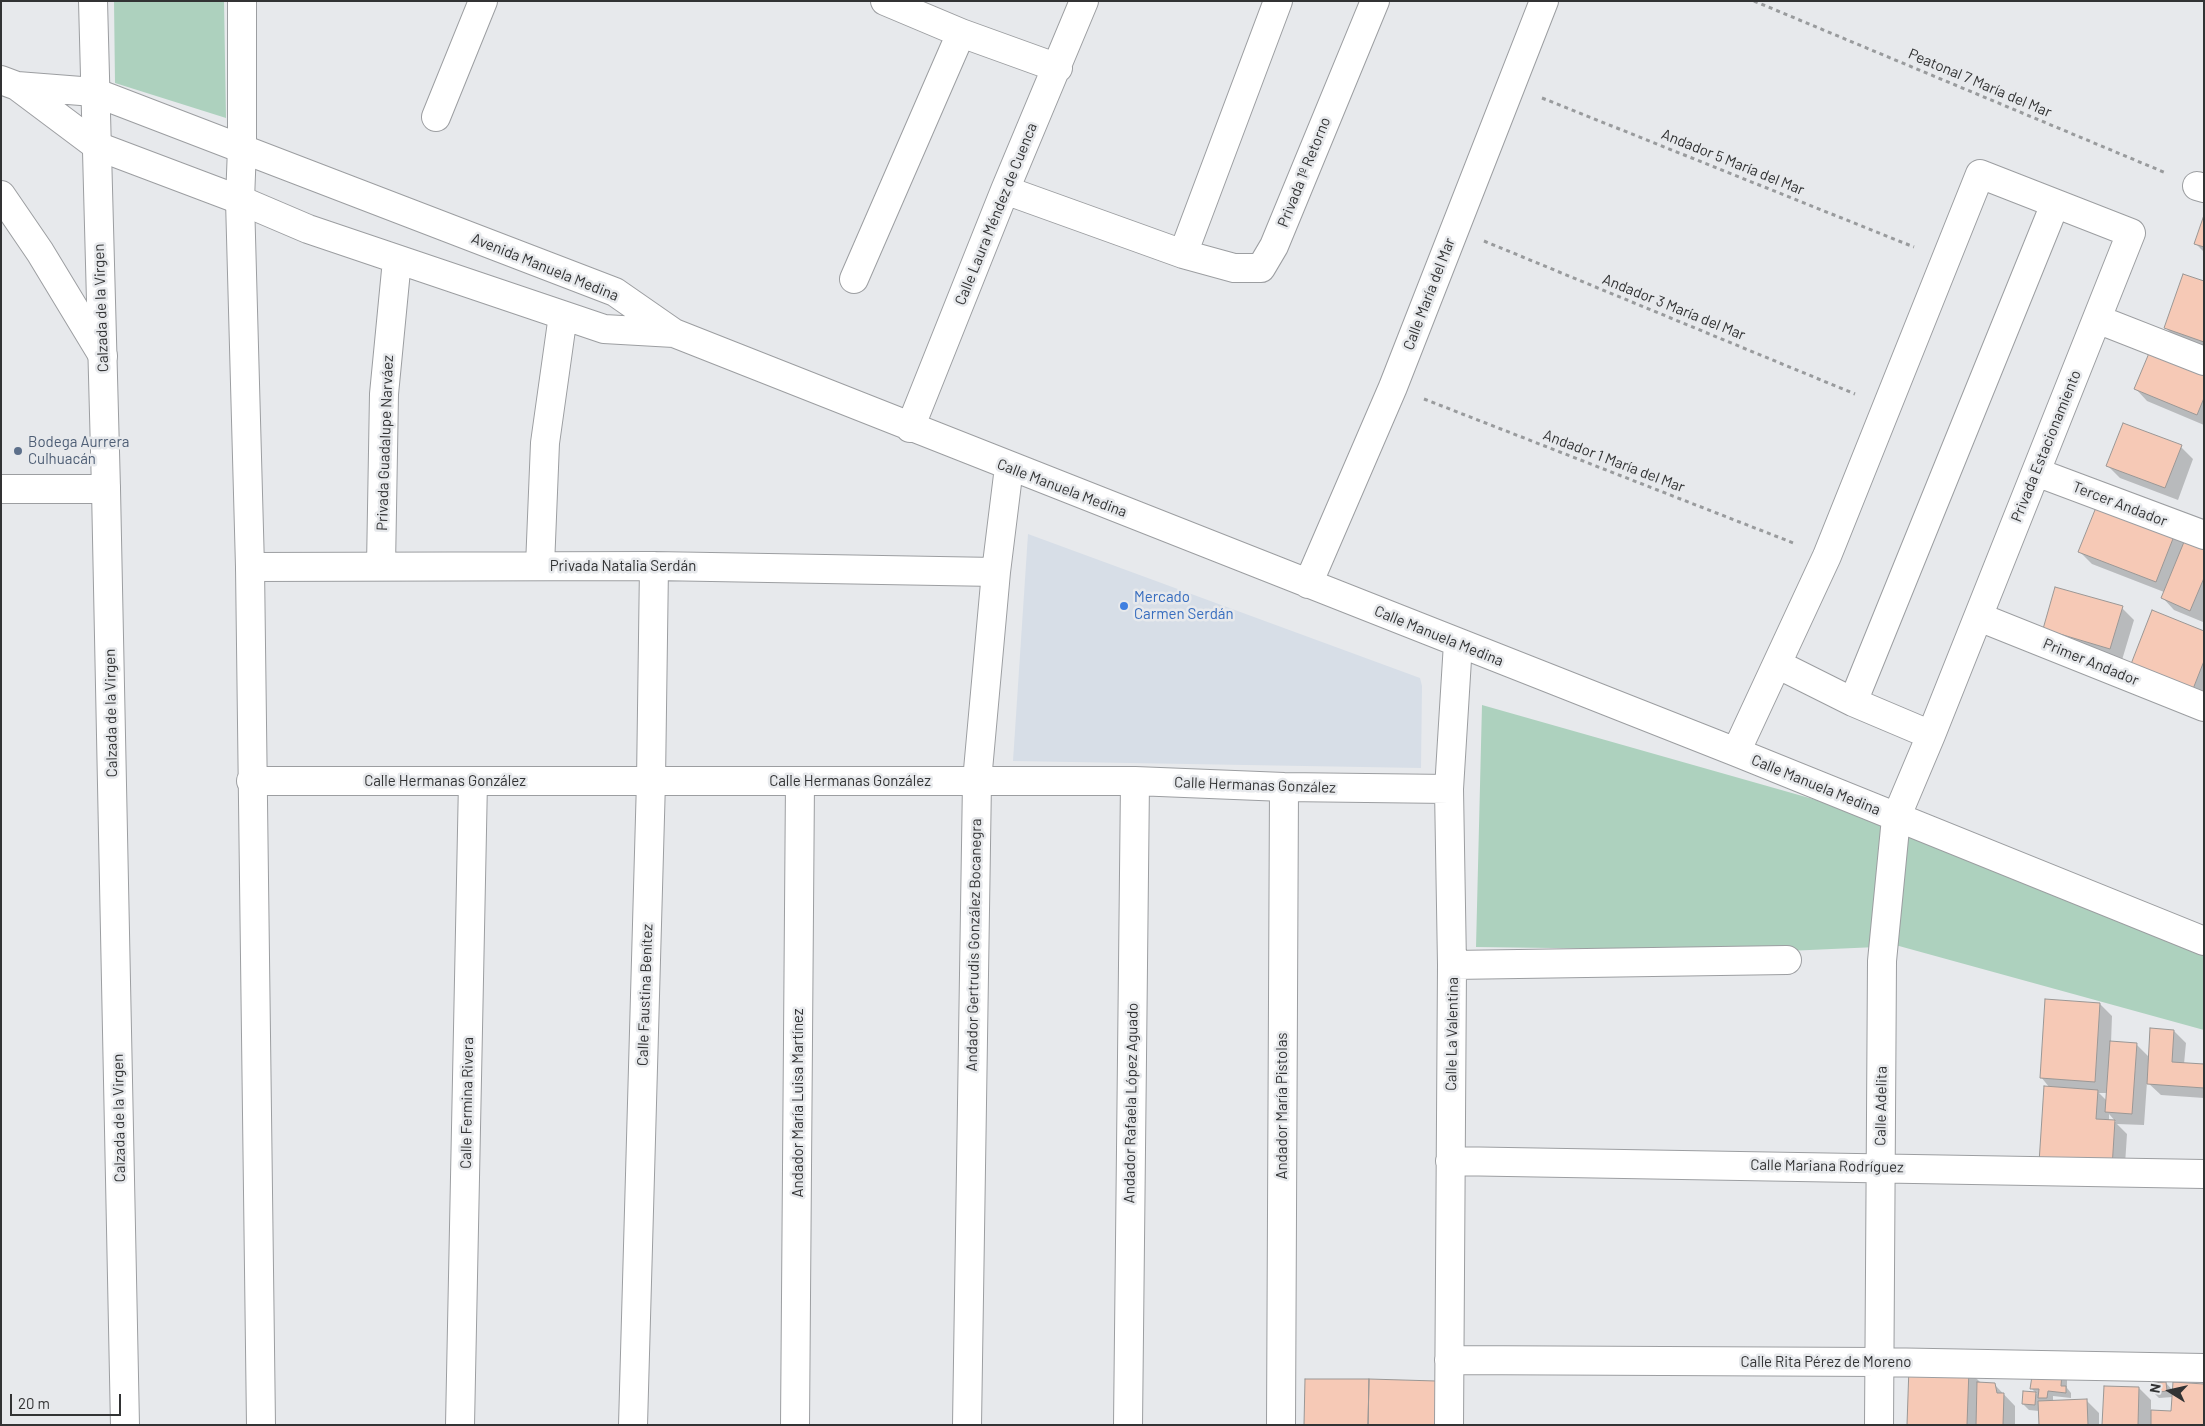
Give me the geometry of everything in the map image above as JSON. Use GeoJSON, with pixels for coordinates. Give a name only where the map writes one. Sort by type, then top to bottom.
{"type":"FeatureCollection","features":[{"type":"Feature","properties":{"kind":"street","name":"Calzada de la Virgen"},"geometry":{"type":"LineString","coordinates":[[92,1],[103,356],[125,1425]]}},
{"type":"Feature","properties":{"kind":"street"},"geometry":{"type":"LineString","coordinates":[[242,1],[240,200],[250,567],[261,1425]]}},
{"type":"Feature","properties":{"kind":"street"},"geometry":{"type":"LineString","coordinates":[[436,118],[483,1]]}},
{"type":"Feature","properties":{"kind":"street"},"geometry":{"type":"LineString","coordinates":[[885,1],[961,33],[1058,68]]}},
{"type":"Feature","properties":{"kind":"street"},"geometry":{"type":"LineString","coordinates":[[1183,254],[1278,1]]}},
{"type":"Feature","properties":{"kind":"street","name":"Privada 1º Retorno"},"geometry":{"type":"LineString","coordinates":[[1005,190],[1183,254],[1234,268],[1261,268],[1274,246],[1375,1]]}},
{"type":"Feature","properties":{"kind":"street","name":"Calle María del Mar"},"geometry":{"type":"LineString","coordinates":[[1308,584],[1393,387],[1544,1]]}},
{"type":"Feature","properties":{"kind":"street","name":"Calle Laura Méndez de Cuenca"},"geometry":{"type":"LineString","coordinates":[[910,428],[1005,190],[1058,68],[1081,2]]}},
{"type":"Feature","properties":{"kind":"street"},"geometry":{"type":"LineString","coordinates":[[854,279],[961,33]]}},
{"type":"Feature","properties":{"kind":"street","name":"Avenida Manuela Medina"},"geometry":{"type":"LineString","coordinates":[[9,83],[94,92],[615,292],[674,333]]}},
{"type":"Feature","properties":{"kind":"street"},"geometry":{"type":"LineString","coordinates":[[9,83],[97,146],[240,200],[308,229],[604,329],[674,333]]}},
{"type":"Feature","properties":{"kind":"street","name":"Privada Estacionamiento"},"geometry":{"type":"LineString","coordinates":[[1736,752],[1827,556],[1980,174],[2131,233],[1932,735],[1896,818]]}},
{"type":"Feature","properties":{"kind":"street"},"geometry":{"type":"LineString","coordinates":[[1,195],[40,252],[103,356]]}},
{"type":"Feature","properties":{"kind":"street"},"geometry":{"type":"LineString","coordinates":[[1853,702],[2055,204]]}},
{"type":"Feature","properties":{"kind":"street","name":"Privada Guadalupe Narváez"},"geometry":{"type":"LineString","coordinates":[[382,566],[384,394],[397,260]]}},
{"type":"Feature","properties":{"kind":"street"},"geometry":{"type":"LineString","coordinates":[[540,566],[545,443],[563,315]]}},
{"type":"Feature","properties":{"kind":"street"},"geometry":{"type":"LineString","coordinates":[[2097,319],[2204,361]]}},
{"type":"Feature","properties":{"kind":"street","name":"Calle Manuela Medina"},"geometry":{"type":"LineString","coordinates":[[674,333],[910,428],[1736,752],[2204,941]]}},
{"type":"Feature","properties":{"kind":"street","name":"Andador Gertrudis González Bocanegra"},"geometry":{"type":"LineString","coordinates":[[967,1425],[976,781],[996,572],[1009,467]]}},
{"type":"Feature","properties":{"kind":"street","name":"Tercer Andador"},"geometry":{"type":"LineString","coordinates":[[2036,472],[2204,535]]}},
{"type":"Feature","properties":{"kind":"street"},"geometry":{"type":"LineString","coordinates":[[1,489],[106,489]]}},
{"type":"Feature","properties":{"kind":"street","name":"Privada Natalia Serdán"},"geometry":{"type":"LineString","coordinates":[[250,567],[654,566],[996,572]]}},
{"type":"Feature","properties":{"kind":"street","name":"Calle Faustina Benítez"},"geometry":{"type":"LineString","coordinates":[[633,1425],[651,780],[654,566]]}},
{"type":"Feature","properties":{"kind":"street","name":"Primer Andador"},"geometry":{"type":"LineString","coordinates":[[1979,617],[2204,707]]}},
{"type":"Feature","properties":{"kind":"street","name":"Calle La Valentina"},"geometry":{"type":"LineString","coordinates":[[1449,1425],[1452,965],[1449,789],[1458,643]]}},
{"type":"Feature","properties":{"kind":"street"},"geometry":{"type":"LineString","coordinates":[[1777,664],[1853,702],[1932,735]]}},
{"type":"Feature","properties":{"kind":"street","name":"Calle Hermanas González"},"geometry":{"type":"LineString","coordinates":[[252,781],[1135,781],[1284,787],[1449,789]]}},
{"type":"Feature","properties":{"kind":"street","name":"Calle Fermina Rivera"},"geometry":{"type":"LineString","coordinates":[[460,1425],[473,781]]}},
{"type":"Feature","properties":{"kind":"street","name":"Andador María Luisa Martínez"},"geometry":{"type":"LineString","coordinates":[[795,1425],[800,781]]}},
{"type":"Feature","properties":{"kind":"street","name":"Andador Rafaela López Aguado"},"geometry":{"type":"LineString","coordinates":[[1128,1425],[1135,781]]}},
{"type":"Feature","properties":{"kind":"street","name":"Andador María Pistolas"},"geometry":{"type":"LineString","coordinates":[[1281,1425],[1284,787]]}},
{"type":"Feature","properties":{"kind":"street","name":"Calle Adelita"},"geometry":{"type":"LineString","coordinates":[[1879,1425],[1882,961],[1896,818]]}},
{"type":"Feature","properties":{"kind":"street"},"geometry":{"type":"LineString","coordinates":[[1452,965],[1786,960]]}},
{"type":"Feature","properties":{"kind":"street","name":"Calle Mariana Rodríguez"},"geometry":{"type":"LineString","coordinates":[[1450,1161],[2204,1174]]}},
{"type":"Feature","properties":{"kind":"street","name":"Calle Rita Pérez de Moreno"},"geometry":{"type":"LineString","coordinates":[[1449,1360],[1878,1362],[2204,1368]]}},
{"type":"Feature","properties":{"kind":"path","name":"Peatonal 7 María del Mar"},"geometry":{"type":"LineString","coordinates":[[1754,1],[2200,187]]}},
{"type":"Feature","properties":{"kind":"path","name":"Andador 5 María del Mar"},"geometry":{"type":"LineString","coordinates":[[1512,85],[1946,260]]}},
{"type":"Feature","properties":{"kind":"path","name":"Andador 3 María del Mar"},"geometry":{"type":"LineString","coordinates":[[1454,228],[1887,406]]}},
{"type":"Feature","properties":{"kind":"path","name":"Andador 1 María del Mar"},"geometry":{"type":"LineString","coordinates":[[1393,387],[1827,556]]}},
{"type":"Feature","properties":{"kind":"shaded area","name":"Mercado Carmen Serdán"},"geometry":{"type":"Polygon","coordinates":[[[1028,534],[1420,678],[1422,686],[1421,768],[1013,761],[1028,534]]]}},
{"type":"Feature","properties":{"kind":"green space"},"geometry":{"type":"Polygon","coordinates":[[[114,1],[224,1],[226,118],[115,83],[114,1]]]}},
{"type":"Feature","properties":{"kind":"green space"},"geometry":{"type":"Polygon","coordinates":[[[1482,705],[1827,803],[2204,955],[2204,1030],[1899,946],[1787,951],[1476,947],[1482,705]]]}},
{"type":"Feature","properties":{"kind":"building"},"geometry":{"type":"Polygon","coordinates":[[[2204,215],[2204,247],[2194,244],[2204,215]]]}},
{"type":"Feature","properties":{"kind":"building"},"geometry":{"type":"Polygon","coordinates":[[[2183,274],[2204,281],[2204,342],[2164,328],[2183,274]]]}},
{"type":"Feature","properties":{"kind":"building"},"geometry":{"type":"Polygon","coordinates":[[[2152,346],[2204,368],[2204,398],[2197,415],[2134,389],[2152,346]]]}},
{"type":"Feature","properties":{"kind":"building"},"geometry":{"type":"Polygon","coordinates":[[[2123,423],[2182,445],[2165,488],[2106,466],[2123,423]]]}},
{"type":"Feature","properties":{"kind":"building"},"geometry":{"type":"Polygon","coordinates":[[[2099,500],[2176,531],[2156,582],[2078,552],[2099,500]]]}},
{"type":"Feature","properties":{"kind":"building"},"geometry":{"type":"Polygon","coordinates":[[[2184,542],[2204,550],[2204,578],[2190,611],[2161,598],[2184,542]]]}},
{"type":"Feature","properties":{"kind":"building"},"geometry":{"type":"Polygon","coordinates":[[[2055,587],[2123,606],[2110,649],[2043,629],[2055,587]]]}},
{"type":"Feature","properties":{"kind":"building"},"geometry":{"type":"Polygon","coordinates":[[[2152,610],[2204,631],[2204,661],[2193,689],[2131,664],[2152,610]]]}},
{"type":"Feature","properties":{"kind":"building"},"geometry":{"type":"Polygon","coordinates":[[[2045,999],[2100,1003],[2095,1082],[2040,1078],[2045,999]]]}},
{"type":"Feature","properties":{"kind":"building"},"geometry":{"type":"Polygon","coordinates":[[[2150,1028],[2174,1030],[2172,1062],[2204,1064],[2204,1088],[2147,1084],[2150,1028]]]}},
{"type":"Feature","properties":{"kind":"building"},"geometry":{"type":"Polygon","coordinates":[[[2110,1041],[2137,1043],[2132,1114],[2105,1112],[2110,1041]]]}},
{"type":"Feature","properties":{"kind":"building"},"geometry":{"type":"Polygon","coordinates":[[[2044,1086],[2098,1090],[2096,1119],[2115,1120],[2112,1168],[2039,1163],[2044,1086]]]}},
{"type":"Feature","properties":{"kind":"building"},"geometry":{"type":"Polygon","coordinates":[[[1909,1367],[1969,1369],[1967,1425],[1907,1425],[1909,1367]]]}},
{"type":"Feature","properties":{"kind":"building"},"geometry":{"type":"Polygon","coordinates":[[[2033,1370],[2062,1373],[2061,1386],[2066,1386],[2066,1393],[2048,1391],[2047,1398],[2038,1398],[2039,1389],[2030,1389],[2033,1370]]]}},
{"type":"Feature","properties":{"kind":"building"},"geometry":{"type":"Polygon","coordinates":[[[1305,1379],[1369,1379],[1368,1425],[1304,1425],[1305,1379]]]}},
{"type":"Feature","properties":{"kind":"building"},"geometry":{"type":"Polygon","coordinates":[[[1369,1379],[1436,1381],[1435,1425],[1368,1425],[1369,1379]]]}},
{"type":"Feature","properties":{"kind":"building"},"geometry":{"type":"Polygon","coordinates":[[[1977,1382],[1995,1383],[1997,1393],[2004,1393],[2003,1425],[1976,1425],[1977,1382]]]}},
{"type":"Feature","properties":{"kind":"building"},"geometry":{"type":"Polygon","coordinates":[[[2166,1382],[2167,1391],[2152,1393],[2151,1383],[2166,1382]]]}},
{"type":"Feature","properties":{"kind":"building"},"geometry":{"type":"Polygon","coordinates":[[[2173,1382],[2204,1384],[2204,1425],[2151,1425],[2151,1410],[2171,1411],[2173,1382]]]}},
{"type":"Feature","properties":{"kind":"building"},"geometry":{"type":"Polygon","coordinates":[[[2104,1386],[2139,1387],[2138,1425],[2102,1425],[2104,1386]]]}},
{"type":"Feature","properties":{"kind":"building"},"geometry":{"type":"Polygon","coordinates":[[[2023,1391],[2036,1392],[2035,1405],[2022,1404],[2023,1391]]]}},
{"type":"Feature","properties":{"kind":"building"},"geometry":{"type":"Polygon","coordinates":[[[2087,1399],[2088,1425],[2039,1425],[2038,1401],[2087,1399]]]}},
{"type":"Feature","properties":{"kind":"place","name":"Bodega Aurrera Culhuacán"},"geometry":{"type":"Point","coordinates":[18,451]}},
{"type":"Feature","properties":{"kind":"place","name":"Mercado Carmen Serdán"},"geometry":{"type":"Point","coordinates":[1124,606]}}]}
